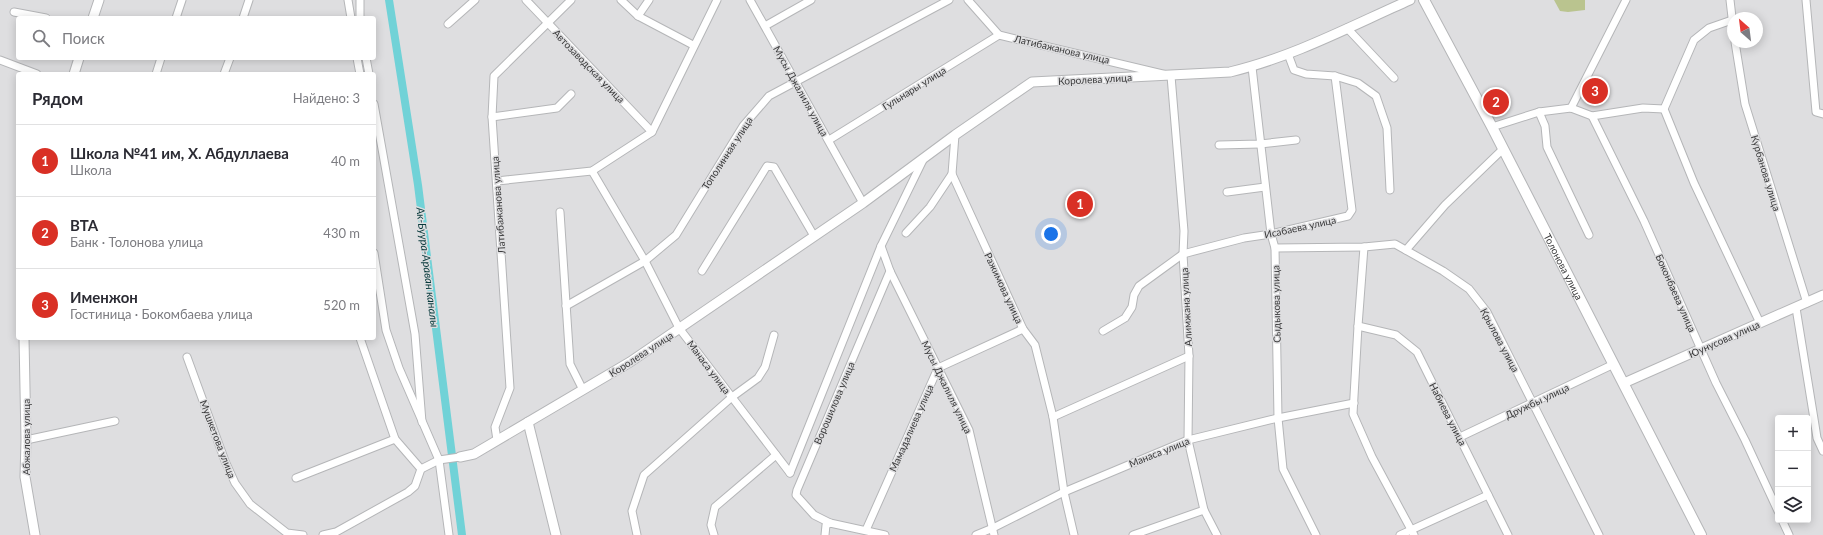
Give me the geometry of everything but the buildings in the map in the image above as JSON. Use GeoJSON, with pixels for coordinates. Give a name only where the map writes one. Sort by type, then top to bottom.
{"type":"FeatureCollection","features":[{"type":"Feature","properties":{"kind":"main road","name":"Толонова улица"},"geometry":{"type":"LineString","coordinates":[[1424,0],[1492,127],[1701,535]]}},
{"type":"Feature","properties":{"kind":"street"},"geometry":{"type":"LineString","coordinates":[[94,16],[99,0]]}},
{"type":"Feature","properties":{"kind":"street"},"geometry":{"type":"LineString","coordinates":[[177,16],[182,0]]}},
{"type":"Feature","properties":{"kind":"street"},"geometry":{"type":"LineString","coordinates":[[244,16],[249,0]]}},
{"type":"Feature","properties":{"kind":"street"},"geometry":{"type":"LineString","coordinates":[[348,0],[350,16]]}},
{"type":"Feature","properties":{"kind":"street"},"geometry":{"type":"LineString","coordinates":[[360,0],[360,16]]}},
{"type":"Feature","properties":{"kind":"street"},"geometry":{"type":"LineString","coordinates":[[448,24],[475,0]]}},
{"type":"Feature","properties":{"kind":"street","name":"Автозаводская улица"},"geometry":{"type":"LineString","coordinates":[[526,0],[652,132]]}},
{"type":"Feature","properties":{"kind":"street","name":"Латибажанова улица"},"geometry":{"type":"LineString","coordinates":[[497,440],[496,427],[510,388],[492,117],[494,76],[571,0]]}},
{"type":"Feature","properties":{"kind":"street"},"geometry":{"type":"LineString","coordinates":[[621,0],[638,16],[693,45]]}},
{"type":"Feature","properties":{"kind":"street"},"geometry":{"type":"LineString","coordinates":[[638,16],[649,0]]}},
{"type":"Feature","properties":{"kind":"street"},"geometry":{"type":"LineString","coordinates":[[497,181],[592,171],[652,132],[693,45],[717,0]]}},
{"type":"Feature","properties":{"kind":"street","name":"Мусы Джалиля улица"},"geometry":{"type":"LineString","coordinates":[[750,0],[863,203]]}},
{"type":"Feature","properties":{"kind":"street"},"geometry":{"type":"LineString","coordinates":[[765,26],[811,0]]}},
{"type":"Feature","properties":{"kind":"street","name":"Тополинная улица"},"geometry":{"type":"LineString","coordinates":[[566,306],[645,261],[676,235],[743,126],[769,96],[949,0]]}},
{"type":"Feature","properties":{"kind":"street"},"geometry":{"type":"LineString","coordinates":[[968,0],[999,35]]}},
{"type":"Feature","properties":{"kind":"street","name":"Королева улица"},"geometry":{"type":"LineString","coordinates":[[460,458],[474,454],[630,362],[863,203],[955,135],[1032,82],[1230,72],[1252,67],[1288,54],[1410,0]]}},
{"type":"Feature","properties":{"kind":"street"},"geometry":{"type":"LineString","coordinates":[[1571,108],[1626,0]]}},
{"type":"Feature","properties":{"kind":"street"},"geometry":{"type":"LineString","coordinates":[[1730,0],[1732,12]]}},
{"type":"Feature","properties":{"kind":"street"},"geometry":{"type":"LineString","coordinates":[[1806,0],[1816,112],[1823,114]]}},
{"type":"Feature","properties":{"kind":"street"},"geometry":{"type":"LineString","coordinates":[[14,12],[35,16]]}},
{"type":"Feature","properties":{"kind":"street"},"geometry":{"type":"LineString","coordinates":[[1727,24],[1709,28],[1694,40],[1664,109],[1694,183],[1760,323]]}},
{"type":"Feature","properties":{"kind":"street"},"geometry":{"type":"LineString","coordinates":[[1347,28],[1394,78]]}},
{"type":"Feature","properties":{"kind":"street","name":"Латибажанова улица"},"geometry":{"type":"LineString","coordinates":[[999,35],[1171,76]]}},
{"type":"Feature","properties":{"kind":"street","name":"Гульнары улица"},"geometry":{"type":"LineString","coordinates":[[829,140],[999,35]]}},
{"type":"Feature","properties":{"kind":"street","name":"Курбанова улица"},"geometry":{"type":"LineString","coordinates":[[1737,48],[1745,104],[1807,303]]}},
{"type":"Feature","properties":{"kind":"street"},"geometry":{"type":"LineString","coordinates":[[1288,54],[1294,70],[1306,74],[1336,76],[1358,83],[1376,96],[1387,128],[1390,190]]}},
{"type":"Feature","properties":{"kind":"street"},"geometry":{"type":"LineString","coordinates":[[0,60],[32,72]]}},
{"type":"Feature","properties":{"kind":"street"},"geometry":{"type":"LineString","coordinates":[[75,72],[78,60]]}},
{"type":"Feature","properties":{"kind":"street"},"geometry":{"type":"LineString","coordinates":[[157,72],[160,60]]}},
{"type":"Feature","properties":{"kind":"street"},"geometry":{"type":"LineString","coordinates":[[225,72],[229,60]]}},
{"type":"Feature","properties":{"kind":"street"},"geometry":{"type":"LineString","coordinates":[[357,60],[360,72]]}},
{"type":"Feature","properties":{"kind":"street"},"geometry":{"type":"LineString","coordinates":[[366,60],[369,72]]}},
{"type":"Feature","properties":{"kind":"street","name":"Сыдыкова улица"},"geometry":{"type":"LineString","coordinates":[[1252,67],[1270,234],[1275,248],[1278,418],[1282,469],[1316,535]]}},
{"type":"Feature","properties":{"kind":"street","name":"Алимжана улица"},"geometry":{"type":"LineString","coordinates":[[1171,76],[1184,231],[1183,254],[1189,356],[1188,440],[1204,510],[1217,535]]}},
{"type":"Feature","properties":{"kind":"street","name":"Исабаева улица"},"geometry":{"type":"LineString","coordinates":[[1183,254],[1244,238],[1270,234],[1348,216],[1352,210],[1336,76]]}},
{"type":"Feature","properties":{"kind":"street"},"geometry":{"type":"LineString","coordinates":[[492,117],[557,108],[571,94]]}},
{"type":"Feature","properties":{"kind":"street"},"geometry":{"type":"LineString","coordinates":[[1492,127],[1538,112],[1571,108],[1592,116],[1643,108],[1664,109]]}},
{"type":"Feature","properties":{"kind":"street"},"geometry":{"type":"LineString","coordinates":[[1538,112],[1545,126],[1547,147],[1589,235]]}},
{"type":"Feature","properties":{"kind":"street"},"geometry":{"type":"LineString","coordinates":[[376,115],[415,334],[422,422]]}},
{"type":"Feature","properties":{"kind":"street","name":"Боконбаева улица"},"geometry":{"type":"LineString","coordinates":[[1592,116],[1644,221],[1701,349],[1775,505]]}},
{"type":"Feature","properties":{"kind":"street","name":"Ражимова улица"},"geometry":{"type":"LineString","coordinates":[[955,135],[952,174],[1023,329],[1035,345],[1053,417],[1064,492],[1074,535]]}},
{"type":"Feature","properties":{"kind":"street"},"geometry":{"type":"LineString","coordinates":[[1219,145],[1260,144],[1296,140]]}},
{"type":"Feature","properties":{"kind":"street"},"geometry":{"type":"LineString","coordinates":[[1406,250],[1445,205],[1503,149]]}},
{"type":"Feature","properties":{"kind":"street","name":"Ворошилова улица"},"geometry":{"type":"LineString","coordinates":[[790,473],[881,246],[923,160]]}},
{"type":"Feature","properties":{"kind":"street"},"geometry":{"type":"LineString","coordinates":[[702,271],[768,166],[774,167],[814,236]]}},
{"type":"Feature","properties":{"kind":"street","name":"Манаса улица"},"geometry":{"type":"LineString","coordinates":[[592,171],[645,261],[679,328],[790,473]]}},
{"type":"Feature","properties":{"kind":"street"},"geometry":{"type":"LineString","coordinates":[[906,233],[930,207],[952,174]]}},
{"type":"Feature","properties":{"kind":"street"},"geometry":{"type":"LineString","coordinates":[[1227,192],[1265,187]]}},
{"type":"Feature","properties":{"kind":"street"},"geometry":{"type":"LineString","coordinates":[[560,212],[570,364],[583,390]]}},
{"type":"Feature","properties":{"kind":"street","name":"Крылова улица"},"geometry":{"type":"LineString","coordinates":[[1275,248],[1364,247],[1395,244],[1443,271],[1469,289],[1487,312],[1599,535]]}},
{"type":"Feature","properties":{"kind":"street","name":"Мусы Джалиля улица"},"geometry":{"type":"LineString","coordinates":[[881,246],[890,271],[969,430],[993,532]]}},
{"type":"Feature","properties":{"kind":"street"},"geometry":{"type":"LineString","coordinates":[[1364,247],[1353,414],[1372,457],[1412,533]]}},
{"type":"Feature","properties":{"kind":"street"},"geometry":{"type":"LineString","coordinates":[[1103,331],[1125,318],[1132,308],[1134,295],[1139,286],[1183,254]]}},
{"type":"Feature","properties":{"kind":"street"},"geometry":{"type":"LineString","coordinates":[[376,266],[386,330],[399,368],[422,422],[441,459],[449,535]]}},
{"type":"Feature","properties":{"kind":"street","name":"Ворошилова улица"},"geometry":{"type":"LineString","coordinates":[[830,523],[814,515],[796,495],[797,490],[890,271]]}},
{"type":"Feature","properties":{"kind":"street","name":"Юунусова улица"},"geometry":{"type":"LineString","coordinates":[[1624,383],[1823,295]]}},
{"type":"Feature","properties":{"kind":"street"},"geometry":{"type":"LineString","coordinates":[[1796,308],[1817,438],[1823,451]]}},
{"type":"Feature","properties":{"kind":"street","name":"Набиева улица"},"geometry":{"type":"LineString","coordinates":[[1358,326],[1396,335],[1417,352],[1508,535]]}},
{"type":"Feature","properties":{"kind":"street"},"geometry":{"type":"LineString","coordinates":[[938,368],[1023,329]]}},
{"type":"Feature","properties":{"kind":"street"},"geometry":{"type":"LineString","coordinates":[[637,535],[632,511],[644,475],[732,397],[758,378],[765,368],[774,335]]}},
{"type":"Feature","properties":{"kind":"street","name":"Абжалова улица"},"geometry":{"type":"LineString","coordinates":[[24,340],[26,440],[25,477],[35,535]]}},
{"type":"Feature","properties":{"kind":"street"},"geometry":{"type":"LineString","coordinates":[[361,340],[395,438],[421,469]]}},
{"type":"Feature","properties":{"kind":"street"},"geometry":{"type":"LineString","coordinates":[[1053,417],[1189,356]]}},
{"type":"Feature","properties":{"kind":"street","name":"Мушкетова улица"},"geometry":{"type":"LineString","coordinates":[[187,357],[225,461],[235,483],[250,504],[287,534],[303,535]]}},
{"type":"Feature","properties":{"kind":"street","name":"Дружбы улица"},"geometry":{"type":"LineString","coordinates":[[1460,437],[1614,364]]}},
{"type":"Feature","properties":{"kind":"street","name":"Мамадалиева улица"},"geometry":{"type":"LineString","coordinates":[[866,530],[938,368]]}},
{"type":"Feature","properties":{"kind":"street","name":"Манаса улица"},"geometry":{"type":"LineString","coordinates":[[976,535],[993,532],[1064,492],[1188,440],[1278,418],[1354,403]]}},
{"type":"Feature","properties":{"kind":"street"},"geometry":{"type":"LineString","coordinates":[[26,440],[115,421]]}},
{"type":"Feature","properties":{"kind":"street"},"geometry":{"type":"LineString","coordinates":[[528,422],[556,535]]}},
{"type":"Feature","properties":{"kind":"street"},"geometry":{"type":"LineString","coordinates":[[296,478],[395,438]]}},
{"type":"Feature","properties":{"kind":"street"},"geometry":{"type":"LineString","coordinates":[[714,535],[711,525],[715,507],[776,455]]}},
{"type":"Feature","properties":{"kind":"street"},"geometry":{"type":"LineString","coordinates":[[323,535],[336,532],[408,492],[416,486],[421,469],[441,459],[460,458]]}},
{"type":"Feature","properties":{"kind":"street"},"geometry":{"type":"LineString","coordinates":[[1400,535],[1412,533],[1488,495]]}},
{"type":"Feature","properties":{"kind":"street"},"geometry":{"type":"LineString","coordinates":[[1133,535],[1204,510]]}},
{"type":"Feature","properties":{"kind":"street"},"geometry":{"type":"LineString","coordinates":[[825,535],[826,525],[830,523],[885,535]]}},
{"type":"Feature","properties":{"kind":"street"},"geometry":{"type":"LineString","coordinates":[[1783,523],[1789,535]]}},
{"type":"Feature","properties":{"kind":"green space"},"geometry":{"type":"Polygon","coordinates":[[[1554,0],[1585,0],[1585,10],[1568,12],[1560,11],[1554,0]]]}},
{"type":"Feature","properties":{"kind":"waterway","name":"Ак-Буура-Араван каналы"},"geometry":{"type":"LineString","coordinates":[[389,0],[418,185],[462,535]]}},
{"type":"Feature","properties":{"kind":"place","name":"Именжон"},"geometry":{"type":"Point","coordinates":[1595,91]}},
{"type":"Feature","properties":{"kind":"place","name":"BTA"},"geometry":{"type":"Point","coordinates":[1496,102]}},
{"type":"Feature","properties":{"kind":"place","name":"Школа №41 им, Х. Абдуллаева"},"geometry":{"type":"Point","coordinates":[1080,204]}}]}
